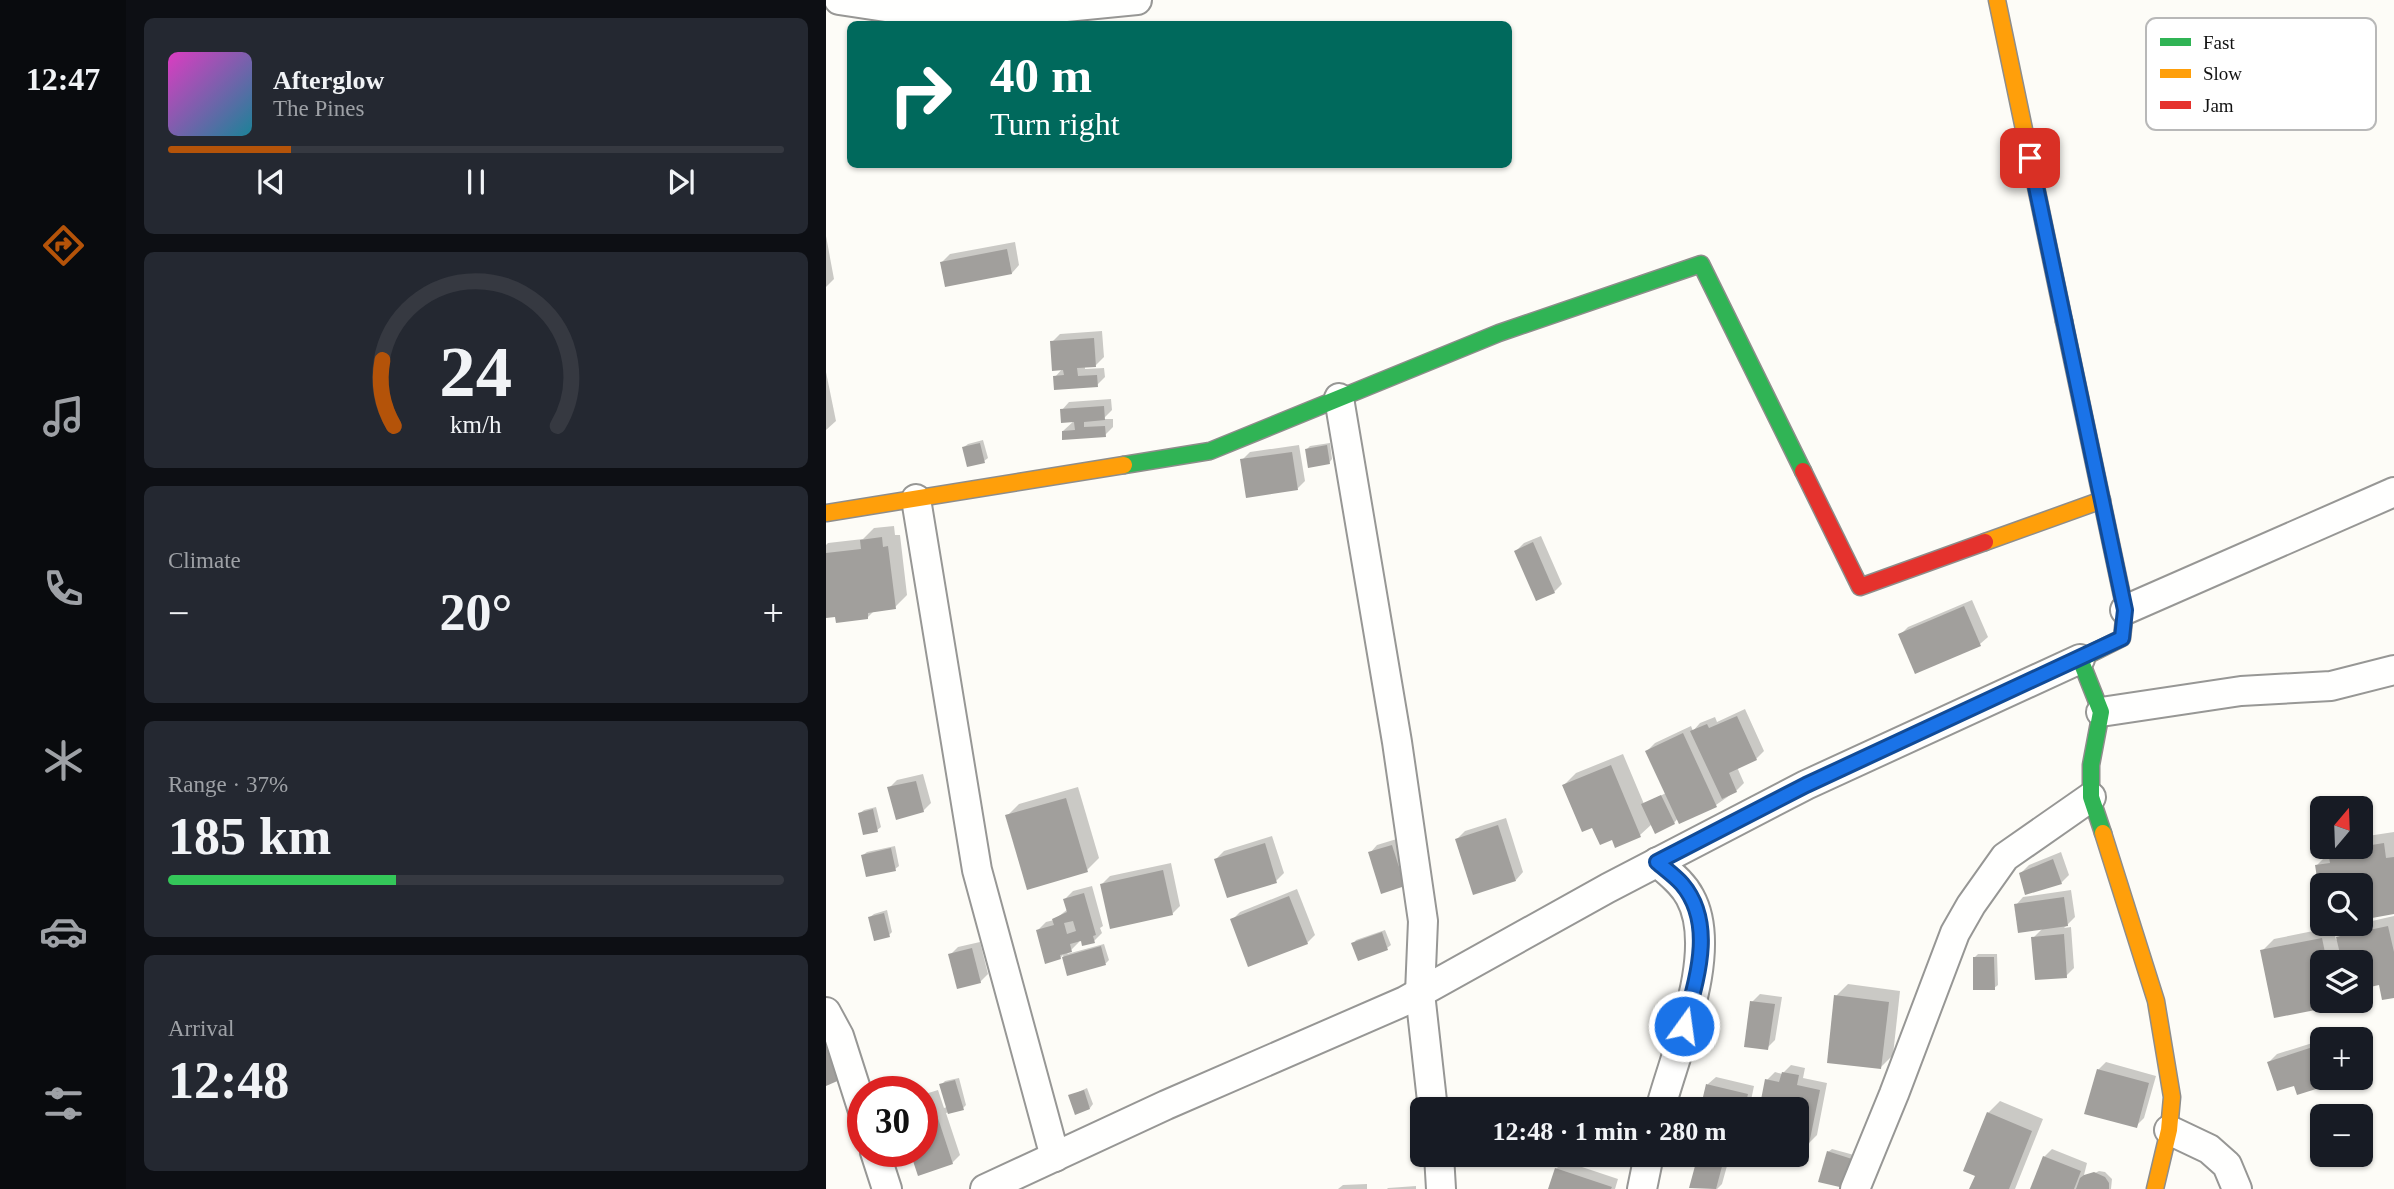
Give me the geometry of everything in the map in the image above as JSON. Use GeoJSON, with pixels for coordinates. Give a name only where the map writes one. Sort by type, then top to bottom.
{"type":"FeatureCollection","features":[{"type":"Feature","properties":{"kind":"street"},"geometry":{"type":"LineString","coordinates":[[839,0],[932,14],[1015,12],[1137,0]]}},
{"type":"Feature","properties":{"kind":"street"},"geometry":{"type":"LineString","coordinates":[[985,1189],[1420,993],[1657,862],[1806,785],[2122,638],[2125,610],[1997,0]]}},
{"type":"Feature","properties":{"kind":"street"},"geometry":{"type":"LineString","coordinates":[[826,513],[1210,451],[1499,333],[1701,264],[1860,587],[2102,500]]}},
{"type":"Feature","properties":{"kind":"street"},"geometry":{"type":"LineString","coordinates":[[1339,398],[1397,741],[1423,921],[1420,993],[1432,1097]]}},
{"type":"Feature","properties":{"kind":"street"},"geometry":{"type":"LineString","coordinates":[[2125,610],[2394,492]]}},
{"type":"Feature","properties":{"kind":"street"},"geometry":{"type":"LineString","coordinates":[[916,499],[977,870],[1055,1157]]}},
{"type":"Feature","properties":{"kind":"street"},"geometry":{"type":"LineString","coordinates":[[2080,659],[2101,712],[2091,765],[2091,797],[2155,1001],[2172,1097],[2169,1130],[2155,1189]]}},
{"type":"Feature","properties":{"kind":"street"},"geometry":{"type":"LineString","coordinates":[[2101,712],[2241,691],[2331,686],[2394,670]]}},
{"type":"Feature","properties":{"kind":"street"},"geometry":{"type":"LineString","coordinates":[[1855,1189],[1955,933],[1971,905],[2004,858],[2091,797]]}},
{"type":"Feature","properties":{"kind":"street"},"geometry":{"type":"LineString","coordinates":[[1657,862],[1682,884],[1692,899],[1701,942],[1699,968],[1664,1097]]}},
{"type":"Feature","properties":{"kind":"street"},"geometry":{"type":"LineString","coordinates":[[826,1012],[839,1036],[852,1076]]}},
{"type":"Feature","properties":{"kind":"street"},"geometry":{"type":"LineString","coordinates":[[2169,1130],[2209,1149],[2227,1165],[2237,1189]]}},
{"type":"Feature","properties":{"kind":"street"},"geometry":{"type":"LineString","coordinates":[[880,1167],[887,1189]]}},
{"type":"Feature","properties":{"kind":"street"},"geometry":{"type":"LineString","coordinates":[[1440,1167],[1441,1189]]}},
{"type":"Feature","properties":{"kind":"street"},"geometry":{"type":"LineString","coordinates":[[1642,1189],[1647,1167]]}},
{"type":"Feature","properties":{"kind":"building"},"geometry":{"type":"Polygon","coordinates":[[[1007,249],[1012,274],[945,287],[940,262],[1007,249]]]}},
{"type":"Feature","properties":{"kind":"building"},"geometry":{"type":"Polygon","coordinates":[[[1094,338],[1096,367],[1077,368],[1078,376],[1097,375],[1098,387],[1054,390],[1053,376],[1064,375],[1063,370],[1052,371],[1050,341],[1094,338]]]}},
{"type":"Feature","properties":{"kind":"building"},"geometry":{"type":"Polygon","coordinates":[[[1104,406],[1105,420],[1084,422],[1084,427],[1105,426],[1106,437],[1062,440],[1062,431],[1075,430],[1074,422],[1061,423],[1060,409],[1104,406]]]}},
{"type":"Feature","properties":{"kind":"building"},"geometry":{"type":"Polygon","coordinates":[[[980,443],[985,463],[967,467],[962,447],[980,443]]]}},
{"type":"Feature","properties":{"kind":"building"},"geometry":{"type":"Polygon","coordinates":[[[1327,445],[1330,464],[1308,468],[1305,449],[1327,445]]]}},
{"type":"Feature","properties":{"kind":"building"},"geometry":{"type":"Polygon","coordinates":[[[1292,452],[1298,490],[1246,498],[1240,459],[1292,452]]]}},
{"type":"Feature","properties":{"kind":"building"},"geometry":{"type":"Polygon","coordinates":[[[882,537],[883,547],[888,546],[896,609],[868,613],[868,619],[836,623],[835,617],[826,618],[826,553],[861,549],[860,540],[882,537]]]}},
{"type":"Feature","properties":{"kind":"building"},"geometry":{"type":"Polygon","coordinates":[[[1533,542],[1555,593],[1536,601],[1514,551],[1533,542]]]}},
{"type":"Feature","properties":{"kind":"building"},"geometry":{"type":"Polygon","coordinates":[[[1964,606],[1981,646],[1915,674],[1898,634],[1964,606]]]}},
{"type":"Feature","properties":{"kind":"building"},"geometry":{"type":"Polygon","coordinates":[[[1737,716],[1757,760],[1729,773],[1737,792],[1722,799],[1690,731],[1707,724],[1709,728],[1737,716]]]}},
{"type":"Feature","properties":{"kind":"building"},"geometry":{"type":"Polygon","coordinates":[[[1683,733],[1717,807],[1679,824],[1645,751],[1683,733]]]}},
{"type":"Feature","properties":{"kind":"building"},"geometry":{"type":"Polygon","coordinates":[[[1611,765],[1641,837],[1615,848],[1612,840],[1600,845],[1592,828],[1582,832],[1562,785],[1611,765]]]}},
{"type":"Feature","properties":{"kind":"building"},"geometry":{"type":"Polygon","coordinates":[[[916,781],[924,812],[896,820],[887,787],[916,781]]]}},
{"type":"Feature","properties":{"kind":"building"},"geometry":{"type":"Polygon","coordinates":[[[1661,795],[1675,824],[1655,834],[1641,804],[1661,795]]]}},
{"type":"Feature","properties":{"kind":"building"},"geometry":{"type":"Polygon","coordinates":[[[1066,798],[1088,872],[1027,890],[1005,815],[1066,798]]]}},
{"type":"Feature","properties":{"kind":"building"},"geometry":{"type":"Polygon","coordinates":[[[873,809],[878,832],[863,835],[858,813],[873,809]]]}},
{"type":"Feature","properties":{"kind":"building"},"geometry":{"type":"Polygon","coordinates":[[[1498,825],[1516,881],[1473,895],[1455,839],[1498,825]]]}},
{"type":"Feature","properties":{"kind":"building"},"geometry":{"type":"Polygon","coordinates":[[[1265,843],[1277,883],[1227,898],[1214,859],[1265,843]]]}},
{"type":"Feature","properties":{"kind":"building"},"geometry":{"type":"Polygon","coordinates":[[[2384,843],[2386,858],[2394,857],[2394,914],[2373,918],[2373,873],[2316,873],[2315,865],[2330,863],[2329,859],[2373,859],[2373,845],[2384,843]]]}},
{"type":"Feature","properties":{"kind":"building"},"geometry":{"type":"Polygon","coordinates":[[[1392,845],[1405,886],[1381,894],[1368,852],[1392,845]]]}},
{"type":"Feature","properties":{"kind":"building"},"geometry":{"type":"Polygon","coordinates":[[[891,848],[896,871],[866,877],[861,855],[891,848]]]}},
{"type":"Feature","properties":{"kind":"building"},"geometry":{"type":"Polygon","coordinates":[[[2053,859],[2062,884],[2025,895],[2019,873],[2053,859]]]}},
{"type":"Feature","properties":{"kind":"building"},"geometry":{"type":"Polygon","coordinates":[[[1163,870],[1173,915],[1110,929],[1100,884],[1163,870]]]}},
{"type":"Feature","properties":{"kind":"building"},"geometry":{"type":"Polygon","coordinates":[[[1084,893],[1096,935],[1093,936],[1095,943],[1082,946],[1081,941],[1070,944],[1072,952],[1060,955],[1061,959],[1045,964],[1036,930],[1054,925],[1052,919],[1067,912],[1063,899],[1084,893]],[[1073,921],[1064,923],[1067,934],[1076,931],[1073,921]]]}},
{"type":"Feature","properties":{"kind":"building"},"geometry":{"type":"Polygon","coordinates":[[[1289,896],[1308,944],[1248,967],[1230,919],[1289,896]]]}},
{"type":"Feature","properties":{"kind":"building"},"geometry":{"type":"Polygon","coordinates":[[[2064,897],[2068,926],[2018,933],[2014,904],[2064,897]]]}},
{"type":"Feature","properties":{"kind":"building"},"geometry":{"type":"Polygon","coordinates":[[[884,913],[890,937],[874,941],[868,917],[884,913]]]}},
{"type":"Feature","properties":{"kind":"building"},"geometry":{"type":"Polygon","coordinates":[[[2388,926],[2394,952],[2394,998],[2382,1000],[2379,985],[2373,986],[2373,950],[2339,950],[2336,937],[2373,936],[2373,929],[2388,926]]]}},
{"type":"Feature","properties":{"kind":"building"},"geometry":{"type":"Polygon","coordinates":[[[1382,932],[1388,950],[1358,961],[1351,943],[1382,932]]]}},
{"type":"Feature","properties":{"kind":"building"},"geometry":{"type":"Polygon","coordinates":[[[2064,934],[2067,978],[2035,980],[2031,937],[2064,934]]]}},
{"type":"Feature","properties":{"kind":"building"},"geometry":{"type":"Polygon","coordinates":[[[2322,938],[2324,950],[2310,950],[2310,1011],[2274,1018],[2260,950],[2322,938]]]}},
{"type":"Feature","properties":{"kind":"building"},"geometry":{"type":"Polygon","coordinates":[[[1101,946],[1106,965],[1067,976],[1062,957],[1101,946]]]}},
{"type":"Feature","properties":{"kind":"building"},"geometry":{"type":"Polygon","coordinates":[[[972,948],[981,983],[957,989],[948,954],[972,948]]]}},
{"type":"Feature","properties":{"kind":"building"},"geometry":{"type":"Polygon","coordinates":[[[1973,957],[1994,957],[1995,990],[1973,990],[1973,957]]]}},
{"type":"Feature","properties":{"kind":"building"},"geometry":{"type":"Polygon","coordinates":[[[1834,995],[1889,1002],[1881,1069],[1827,1063],[1834,995]]]}},
{"type":"Feature","properties":{"kind":"building"},"geometry":{"type":"Polygon","coordinates":[[[1750,1001],[1775,1004],[1768,1050],[1744,1047],[1750,1001]]]}},
{"type":"Feature","properties":{"kind":"building"},"geometry":{"type":"Polygon","coordinates":[[[826,1044],[842,1079],[826,1086],[826,1044]]]}},
{"type":"Feature","properties":{"kind":"building"},"geometry":{"type":"Polygon","coordinates":[[[2310,1048],[2310,1090],[2313,1090],[2297,1095],[2294,1086],[2277,1091],[2267,1062],[2310,1048]]]}},
{"type":"Feature","properties":{"kind":"building"},"geometry":{"type":"Polygon","coordinates":[[[2097,1069],[2149,1083],[2137,1128],[2084,1114],[2097,1069]]]}},
{"type":"Feature","properties":{"kind":"building"},"geometry":{"type":"Polygon","coordinates":[[[1782,1072],[1799,1075],[1797,1085],[1820,1090],[1809,1144],[1809,1097],[1762,1097],[1765,1079],[1779,1082],[1782,1072]]]}},
{"type":"Feature","properties":{"kind":"building"},"geometry":{"type":"Polygon","coordinates":[[[955,1080],[964,1110],[948,1114],[939,1084],[955,1080]]]}},
{"type":"Feature","properties":{"kind":"building"},"geometry":{"type":"Polygon","coordinates":[[[1706,1084],[1748,1094],[1747,1097],[1703,1097],[1706,1084]]]}},
{"type":"Feature","properties":{"kind":"building"},"geometry":{"type":"Polygon","coordinates":[[[1084,1090],[1090,1109],[1075,1115],[1068,1095],[1084,1090]]]}},
{"type":"Feature","properties":{"kind":"building"},"geometry":{"type":"Polygon","coordinates":[[[1987,1112],[2032,1131],[2009,1189],[1969,1189],[1975,1176],[1963,1171],[1987,1112]]]}},
{"type":"Feature","properties":{"kind":"building"},"geometry":{"type":"Polygon","coordinates":[[[938,1118],[953,1164],[918,1176],[915,1167],[938,1167],[938,1118]]]}},
{"type":"Feature","properties":{"kind":"building"},"geometry":{"type":"Polygon","coordinates":[[[1827,1151],[1852,1159],[1844,1188],[1818,1182],[1827,1151]]]}},
{"type":"Feature","properties":{"kind":"building"},"geometry":{"type":"Polygon","coordinates":[[[2043,1156],[2081,1171],[2074,1189],[2030,1189],[2043,1156]]]}},
{"type":"Feature","properties":{"kind":"building"},"geometry":{"type":"Polygon","coordinates":[[[1695,1167],[1722,1167],[1716,1189],[1689,1188],[1695,1167]]]}},
{"type":"Feature","properties":{"kind":"building"},"geometry":{"type":"Polygon","coordinates":[[[1555,1168],[1612,1187],[1548,1189],[1555,1168]]]}},
{"type":"Feature","properties":{"kind":"building"},"geometry":{"type":"Polygon","coordinates":[[[2094,1172],[2105,1177],[2109,1189],[2076,1189],[2080,1178],[2094,1172]]]}},
{"type":"Feature","properties":{"kind":"traffic: fast"},"geometry":{"type":"LineString","coordinates":[[1124,465],[1210,451],[1499,333],[1701,264],[1803,471]]}},
{"type":"Feature","properties":{"kind":"traffic: fast"},"geometry":{"type":"LineString","coordinates":[[2064,321],[2125,610],[2122,638],[2080,659],[2101,712],[2091,765],[2091,797],[2103,833]]}},
{"type":"Feature","properties":{"kind":"traffic: slow"},"geometry":{"type":"LineString","coordinates":[[1997,0],[2064,321]]}},
{"type":"Feature","properties":{"kind":"traffic: slow"},"geometry":{"type":"LineString","coordinates":[[826,513],[1124,465]]}},
{"type":"Feature","properties":{"kind":"traffic: slow"},"geometry":{"type":"LineString","coordinates":[[1985,542],[2102,500]]}},
{"type":"Feature","properties":{"kind":"traffic: slow"},"geometry":{"type":"LineString","coordinates":[[2103,833],[2156,1001],[2172,1097],[2169,1130],[2155,1189]]}},
{"type":"Feature","properties":{"kind":"traffic: jam"},"geometry":{"type":"LineString","coordinates":[[1803,471],[1860,587],[1985,542]]}},
{"type":"Feature","properties":{"kind":"route"},"geometry":{"type":"LineString","coordinates":[[1684,1026],[1699,968],[1699,924],[1692,899],[1682,884],[1657,862],[1806,785],[2122,638],[2125,610],[2030,158]]}}]}
